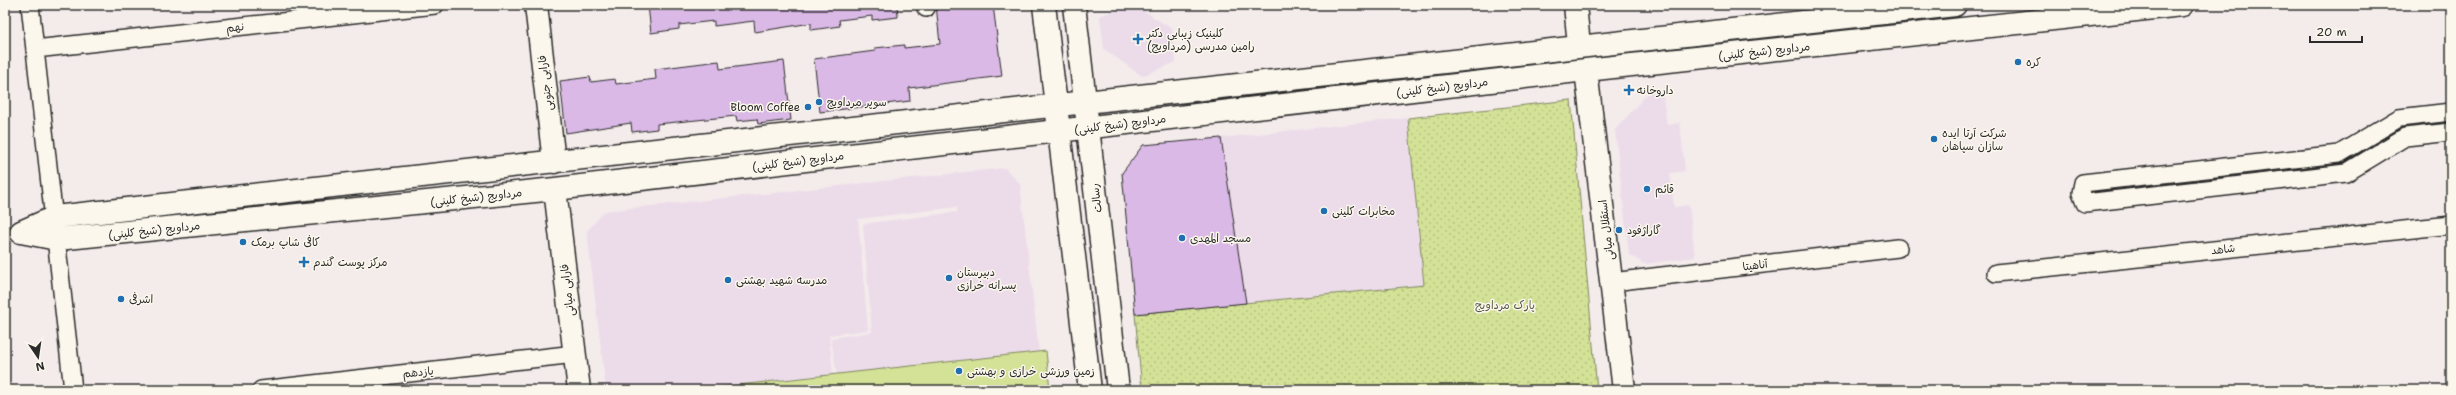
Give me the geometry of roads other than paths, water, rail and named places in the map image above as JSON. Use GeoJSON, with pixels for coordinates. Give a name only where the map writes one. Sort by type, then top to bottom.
{"type":"FeatureCollection","features":[{"type":"Feature","properties":{"kind":"main road","name":"فارابی جنوبی"},"geometry":{"type":"LineString","coordinates":[[536,5],[554,162]]}},
{"type":"Feature","properties":{"kind":"main road"},"geometry":{"type":"LineString","coordinates":[[1044,5],[1090,390]]}},
{"type":"Feature","properties":{"kind":"main road","name":"رسالت"},"geometry":{"type":"LineString","coordinates":[[1074,5],[1118,390]]}},
{"type":"Feature","properties":{"kind":"main road"},"geometry":{"type":"LineString","coordinates":[[1575,5],[1579,45]]}},
{"type":"Feature","properties":{"kind":"main road"},"geometry":{"type":"LineString","coordinates":[[55,217],[554,162],[1055,103],[1955,5]]}},
{"type":"Feature","properties":{"kind":"main road","name":"مرداویج (شیخ کلینی)"},"geometry":{"type":"LineString","coordinates":[[55,217],[21,232],[57,239],[555,190],[1586,70],[2182,5]]}},
{"type":"Feature","properties":{"kind":"main road","name":"استقلال میانی"},"geometry":{"type":"LineString","coordinates":[[1586,70],[1624,390]]}},
{"type":"Feature","properties":{"kind":"main road","name":"فارابی میانی"},"geometry":{"type":"LineString","coordinates":[[555,190],[579,390]]}},
{"type":"Feature","properties":{"kind":"street"},"geometry":{"type":"LineString","coordinates":[[30,5],[55,217],[73,390]]}},
{"type":"Feature","properties":{"kind":"street","name":"نهم"},"geometry":{"type":"LineString","coordinates":[[35,49],[435,5]]}},
{"type":"Feature","properties":{"kind":"street"},"geometry":{"type":"LineString","coordinates":[[2451,112],[2399,118],[2339,154],[2083,183],[2081,193],[2085,203],[2346,174],[2405,137],[2451,132]]}},
{"type":"Feature","properties":{"kind":"street","name":"شاهد"},"geometry":{"type":"LineString","coordinates":[[1996,273],[2451,225]]}},
{"type":"Feature","properties":{"kind":"street","name":"آناهیتا"},"geometry":{"type":"LineString","coordinates":[[1612,282],[1898,248]]}},
{"type":"Feature","properties":{"kind":"street","name":"یازدهم"},"geometry":{"type":"LineString","coordinates":[[261,390],[575,354]]}},
{"type":"Feature","properties":{"kind":"place","name":"کلینیک زیبایی دکتر رامین مدرسی (مرداویج)"},"geometry":{"type":"Point","coordinates":[1138,39]}},
{"type":"Feature","properties":{"kind":"place","name":"کره"},"geometry":{"type":"Point","coordinates":[2018,62]}},
{"type":"Feature","properties":{"kind":"place","name":"داروخانه"},"geometry":{"type":"Point","coordinates":[1629,90]}},
{"type":"Feature","properties":{"kind":"place","name":"سوپر مرداویچ"},"geometry":{"type":"Point","coordinates":[819,102]}},
{"type":"Feature","properties":{"kind":"place","name":"Bloom Coffee"},"geometry":{"type":"Point","coordinates":[808,107]}},
{"type":"Feature","properties":{"kind":"place","name":"شرکت آرتا ایده سازان سپاهان"},"geometry":{"type":"Point","coordinates":[1934,139]}},
{"type":"Feature","properties":{"kind":"place","name":"قائم"},"geometry":{"type":"Point","coordinates":[1647,189]}},
{"type":"Feature","properties":{"kind":"place","name":"مخابرات کلینی"},"geometry":{"type":"Point","coordinates":[1324,211]}},
{"type":"Feature","properties":{"kind":"place","name":"گاراژفود"},"geometry":{"type":"Point","coordinates":[1619,230]}},
{"type":"Feature","properties":{"kind":"place","name":"مسجد المهدی"},"geometry":{"type":"Point","coordinates":[1182,238]}},
{"type":"Feature","properties":{"kind":"place","name":"کافی شاپ برمک"},"geometry":{"type":"Point","coordinates":[243,242]}},
{"type":"Feature","properties":{"kind":"place","name":"مرکز پوست گندم"},"geometry":{"type":"Point","coordinates":[304,262]}},
{"type":"Feature","properties":{"kind":"place","name":"دبیرستان پسرانه خرازی"},"geometry":{"type":"Point","coordinates":[949,278]}},
{"type":"Feature","properties":{"kind":"place","name":"مدرسه شهید بهشتی"},"geometry":{"type":"Point","coordinates":[728,280]}},
{"type":"Feature","properties":{"kind":"place","name":"اشرفی"},"geometry":{"type":"Point","coordinates":[121,299]}},
{"type":"Feature","properties":{"kind":"place","name":"زمین ورزشی خرازی و بهشتی"},"geometry":{"type":"Point","coordinates":[959,371]}},
{"type":"Feature","properties":{"kind":"park label","name":"پارک مرداویج"},"geometry":{"type":"Point","coordinates":[1505,305]}}]}
